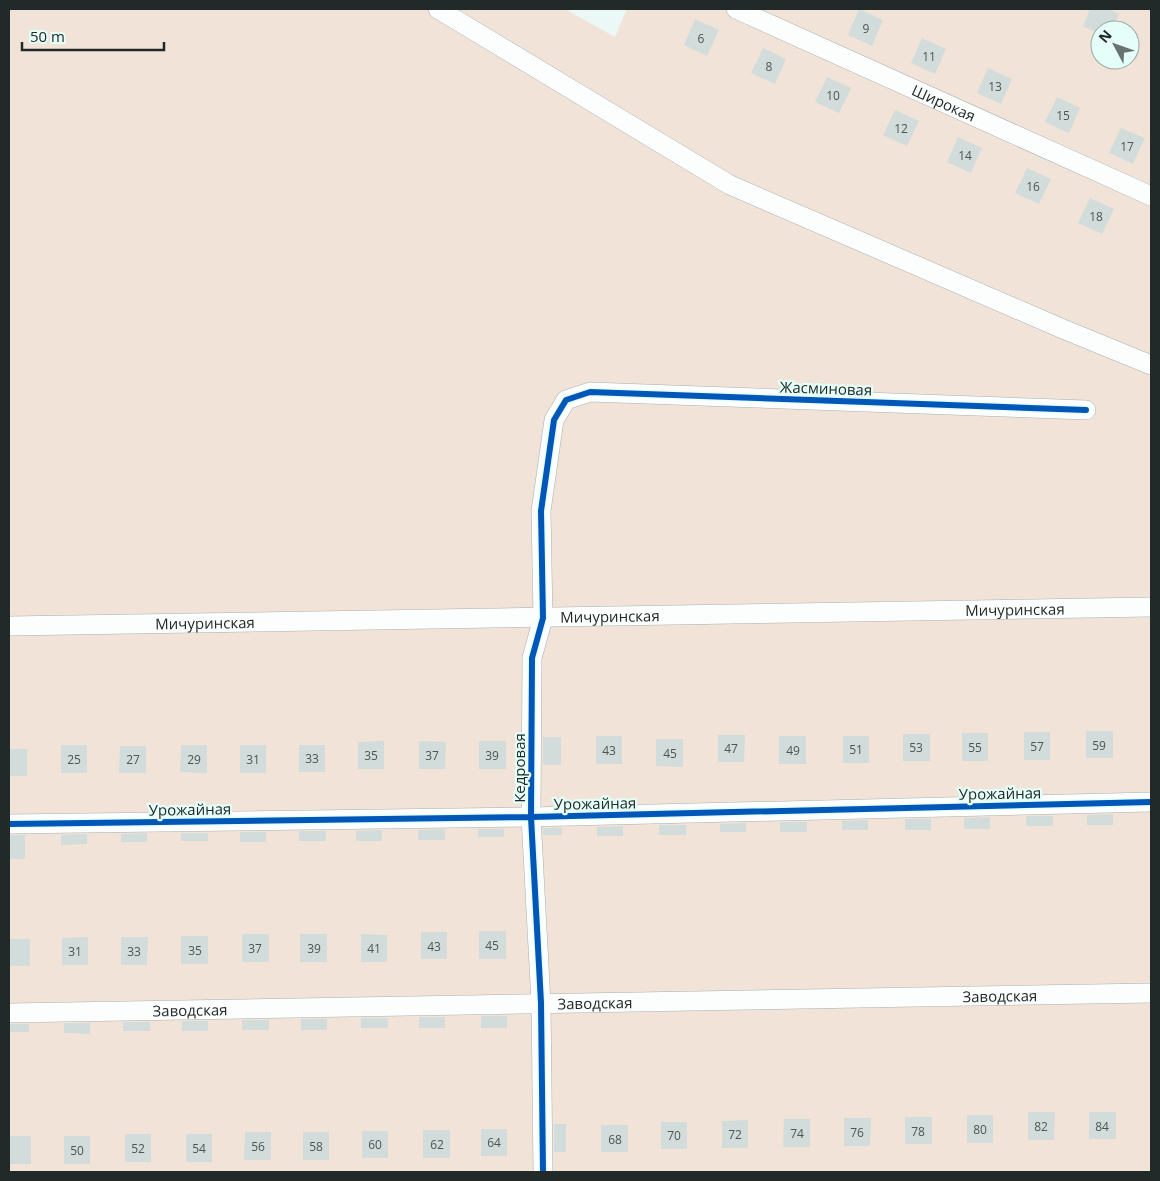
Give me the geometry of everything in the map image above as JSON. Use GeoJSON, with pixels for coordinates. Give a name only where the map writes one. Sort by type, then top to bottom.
{"type":"FeatureCollection","features":[{"type":"Feature","properties":{"kind":"street"},"geometry":{"type":"LineString","coordinates":[[438,9],[730,185],[1151,365]]}},
{"type":"Feature","properties":{"kind":"street","name":"Широкая"},"geometry":{"type":"LineString","coordinates":[[736,9],[1151,196]]}},
{"type":"Feature","properties":{"kind":"street","name":"Жасминовая"},"geometry":{"type":"LineString","coordinates":[[566,400],[590,392],[1086,410]]}},
{"type":"Feature","properties":{"kind":"street","name":"Кедровая"},"geometry":{"type":"LineString","coordinates":[[543,1172],[541,1003],[531,817],[532,658],[543,618],[541,511],[554,420],[566,400]]}},
{"type":"Feature","properties":{"kind":"street","name":"Мичуринская"},"geometry":{"type":"LineString","coordinates":[[9,626],[1151,607]]}},
{"type":"Feature","properties":{"kind":"street","name":"Урожайная"},"geometry":{"type":"LineString","coordinates":[[9,824],[531,817],[1151,802]]}},
{"type":"Feature","properties":{"kind":"street","name":"Заводская"},"geometry":{"type":"LineString","coordinates":[[9,1013],[1151,993]]}},
{"type":"Feature","properties":{"kind":"shaded area"},"geometry":{"type":"Polygon","coordinates":[[[9,9],[565,9],[615,37],[627,9],[1151,9],[1151,1172],[9,1172],[9,9]]]}},
{"type":"Feature","properties":{"kind":"building"},"geometry":{"type":"Polygon","coordinates":[[[859,9],[883,20],[872,46],[848,35],[859,9]]]}},
{"type":"Feature","properties":{"kind":"building"},"geometry":{"type":"Polygon","coordinates":[[[1090,9],[1108,9],[1119,14],[1116,20],[1090,20],[1090,29],[1083,26],[1090,9]]]}},
{"type":"Feature","properties":{"kind":"building"},"geometry":{"type":"Polygon","coordinates":[[[695,19],[719,30],[707,56],[684,45],[695,19]]]}},
{"type":"Feature","properties":{"kind":"building"},"geometry":{"type":"Polygon","coordinates":[[[922,38],[946,49],[935,74],[911,63],[922,38]]]}},
{"type":"Feature","properties":{"kind":"building"},"geometry":{"type":"Polygon","coordinates":[[[763,48],[786,59],[775,84],[751,73],[763,48]]]}},
{"type":"Feature","properties":{"kind":"building"},"geometry":{"type":"Polygon","coordinates":[[[988,68],[1012,79],[1001,104],[977,93],[988,68]]]}},
{"type":"Feature","properties":{"kind":"building"},"geometry":{"type":"Polygon","coordinates":[[[827,77],[851,88],[839,113],[815,102],[827,77]]]}},
{"type":"Feature","properties":{"kind":"building"},"geometry":{"type":"Polygon","coordinates":[[[1057,97],[1080,108],[1069,133],[1045,122],[1057,97]]]}},
{"type":"Feature","properties":{"kind":"building"},"geometry":{"type":"Polygon","coordinates":[[[895,110],[919,121],[907,146],[883,135],[895,110]]]}},
{"type":"Feature","properties":{"kind":"building"},"geometry":{"type":"Polygon","coordinates":[[[1121,128],[1145,138],[1133,164],[1109,153],[1121,128]]]}},
{"type":"Feature","properties":{"kind":"building"},"geometry":{"type":"Polygon","coordinates":[[[958,137],[982,148],[971,173],[947,162],[958,137]]]}},
{"type":"Feature","properties":{"kind":"building"},"geometry":{"type":"Polygon","coordinates":[[[1027,168],[1051,179],[1039,204],[1015,193],[1027,168]]]}},
{"type":"Feature","properties":{"kind":"building"},"geometry":{"type":"Polygon","coordinates":[[[1090,198],[1114,209],[1102,234],[1078,223],[1090,198]]]}},
{"type":"Feature","properties":{"kind":"building"},"geometry":{"type":"Polygon","coordinates":[[[1086,731],[1113,731],[1113,758],[1086,758],[1086,731]]]}},
{"type":"Feature","properties":{"kind":"building"},"geometry":{"type":"Polygon","coordinates":[[[1024,732],[1050,732],[1050,760],[1024,760],[1024,732]]]}},
{"type":"Feature","properties":{"kind":"building"},"geometry":{"type":"Polygon","coordinates":[[[962,733],[988,733],[988,761],[962,761],[962,733]]]}},
{"type":"Feature","properties":{"kind":"building"},"geometry":{"type":"Polygon","coordinates":[[[903,734],[930,734],[930,761],[903,761],[903,734]]]}},
{"type":"Feature","properties":{"kind":"building"},"geometry":{"type":"Polygon","coordinates":[[[718,735],[745,735],[744,762],[718,762],[718,735]]]}},
{"type":"Feature","properties":{"kind":"building"},"geometry":{"type":"Polygon","coordinates":[[[596,736],[622,736],[622,764],[596,764],[596,736]]]}},
{"type":"Feature","properties":{"kind":"building"},"geometry":{"type":"Polygon","coordinates":[[[779,736],[806,736],[806,764],[779,764],[779,736]]]}},
{"type":"Feature","properties":{"kind":"building"},"geometry":{"type":"Polygon","coordinates":[[[843,736],[869,736],[869,763],[843,763],[843,736]]]}},
{"type":"Feature","properties":{"kind":"building"},"geometry":{"type":"Polygon","coordinates":[[[543,737],[561,737],[561,765],[543,765],[543,737]]]}},
{"type":"Feature","properties":{"kind":"building"},"geometry":{"type":"Polygon","coordinates":[[[656,739],[683,739],[683,767],[656,766],[656,739]]]}},
{"type":"Feature","properties":{"kind":"building"},"geometry":{"type":"Polygon","coordinates":[[[384,741],[384,769],[358,769],[358,742],[384,741]]]}},
{"type":"Feature","properties":{"kind":"building"},"geometry":{"type":"Polygon","coordinates":[[[419,741],[446,742],[445,769],[419,769],[419,741]]]}},
{"type":"Feature","properties":{"kind":"building"},"geometry":{"type":"Polygon","coordinates":[[[479,741],[506,741],[506,769],[479,769],[479,741]]]}},
{"type":"Feature","properties":{"kind":"building"},"geometry":{"type":"Polygon","coordinates":[[[61,745],[87,745],[87,773],[61,773],[61,745]]]}},
{"type":"Feature","properties":{"kind":"building"},"geometry":{"type":"Polygon","coordinates":[[[181,745],[207,745],[207,773],[180,772],[181,745]]]}},
{"type":"Feature","properties":{"kind":"building"},"geometry":{"type":"Polygon","coordinates":[[[240,745],[266,745],[266,773],[240,773],[240,745]]]}},
{"type":"Feature","properties":{"kind":"building"},"geometry":{"type":"Polygon","coordinates":[[[299,745],[325,745],[325,772],[299,772],[299,745]]]}},
{"type":"Feature","properties":{"kind":"building"},"geometry":{"type":"Polygon","coordinates":[[[120,746],[146,746],[146,773],[119,773],[120,746]]]}},
{"type":"Feature","properties":{"kind":"building"},"geometry":{"type":"Polygon","coordinates":[[[9,749],[27,749],[27,776],[9,776],[9,749]]]}},
{"type":"Feature","properties":{"kind":"building"},"geometry":{"type":"Polygon","coordinates":[[[1113,814],[1113,825],[1087,825],[1087,815],[1113,814]]]}},
{"type":"Feature","properties":{"kind":"building"},"geometry":{"type":"Polygon","coordinates":[[[1026,816],[1053,816],[1053,826],[1026,826],[1026,816]]]}},
{"type":"Feature","properties":{"kind":"building"},"geometry":{"type":"Polygon","coordinates":[[[990,817],[990,829],[964,829],[964,818],[990,817]]]}},
{"type":"Feature","properties":{"kind":"building"},"geometry":{"type":"Polygon","coordinates":[[[905,819],[931,819],[931,830],[905,830],[905,819]]]}},
{"type":"Feature","properties":{"kind":"building"},"geometry":{"type":"Polygon","coordinates":[[[868,820],[868,830],[842,830],[842,821],[868,820]]]}},
{"type":"Feature","properties":{"kind":"building"},"geometry":{"type":"Polygon","coordinates":[[[780,822],[807,822],[807,832],[780,832],[780,822]]]}},
{"type":"Feature","properties":{"kind":"building"},"geometry":{"type":"Polygon","coordinates":[[[746,823],[746,832],[720,832],[720,824],[746,823]]]}},
{"type":"Feature","properties":{"kind":"building"},"geometry":{"type":"Polygon","coordinates":[[[659,825],[686,825],[686,835],[659,835],[659,825]]]}},
{"type":"Feature","properties":{"kind":"building"},"geometry":{"type":"Polygon","coordinates":[[[623,826],[623,836],[597,836],[597,827],[623,826]]]}},
{"type":"Feature","properties":{"kind":"building"},"geometry":{"type":"Polygon","coordinates":[[[543,828],[562,828],[562,835],[543,835],[543,828]]]}},
{"type":"Feature","properties":{"kind":"building"},"geometry":{"type":"Polygon","coordinates":[[[445,829],[445,840],[418,840],[418,830],[445,829]]]}},
{"type":"Feature","properties":{"kind":"building"},"geometry":{"type":"Polygon","coordinates":[[[478,829],[504,829],[504,837],[478,837],[478,829]]]}},
{"type":"Feature","properties":{"kind":"building"},"geometry":{"type":"Polygon","coordinates":[[[382,830],[382,841],[356,841],[356,831],[382,830]]]}},
{"type":"Feature","properties":{"kind":"building"},"geometry":{"type":"Polygon","coordinates":[[[299,831],[326,831],[326,841],[299,841],[299,831]]]}},
{"type":"Feature","properties":{"kind":"building"},"geometry":{"type":"Polygon","coordinates":[[[240,832],[266,832],[266,842],[240,842],[240,832]]]}},
{"type":"Feature","properties":{"kind":"building"},"geometry":{"type":"Polygon","coordinates":[[[147,833],[147,842],[121,842],[121,834],[147,833]]]}},
{"type":"Feature","properties":{"kind":"building"},"geometry":{"type":"Polygon","coordinates":[[[181,833],[208,833],[208,841],[181,841],[181,833]]]}},
{"type":"Feature","properties":{"kind":"building"},"geometry":{"type":"Polygon","coordinates":[[[87,834],[87,844],[61,845],[61,835],[87,834]]]}},
{"type":"Feature","properties":{"kind":"building"},"geometry":{"type":"Polygon","coordinates":[[[9,835],[25,835],[25,859],[9,859],[9,835]]]}},
{"type":"Feature","properties":{"kind":"building"},"geometry":{"type":"Polygon","coordinates":[[[479,931],[506,931],[506,959],[479,959],[479,931]]]}},
{"type":"Feature","properties":{"kind":"building"},"geometry":{"type":"Polygon","coordinates":[[[421,932],[447,932],[447,959],[421,959],[421,932]]]}},
{"type":"Feature","properties":{"kind":"building"},"geometry":{"type":"Polygon","coordinates":[[[242,934],[269,934],[269,962],[242,962],[242,934]]]}},
{"type":"Feature","properties":{"kind":"building"},"geometry":{"type":"Polygon","coordinates":[[[300,934],[327,934],[327,962],[300,962],[300,934]]]}},
{"type":"Feature","properties":{"kind":"building"},"geometry":{"type":"Polygon","coordinates":[[[361,934],[387,935],[387,962],[361,962],[361,934]]]}},
{"type":"Feature","properties":{"kind":"building"},"geometry":{"type":"Polygon","coordinates":[[[181,936],[208,936],[208,964],[181,964],[181,936]]]}},
{"type":"Feature","properties":{"kind":"building"},"geometry":{"type":"Polygon","coordinates":[[[88,937],[88,965],[62,965],[62,938],[88,937]]]}},
{"type":"Feature","properties":{"kind":"building"},"geometry":{"type":"Polygon","coordinates":[[[121,937],[148,937],[147,965],[121,965],[121,937]]]}},
{"type":"Feature","properties":{"kind":"building"},"geometry":{"type":"Polygon","coordinates":[[[9,939],[30,939],[30,966],[9,966],[9,939]]]}},
{"type":"Feature","properties":{"kind":"building"},"geometry":{"type":"Polygon","coordinates":[[[481,1016],[507,1016],[507,1028],[481,1028],[481,1016]]]}},
{"type":"Feature","properties":{"kind":"building"},"geometry":{"type":"Polygon","coordinates":[[[419,1017],[445,1017],[445,1028],[419,1028],[419,1017]]]}},
{"type":"Feature","properties":{"kind":"building"},"geometry":{"type":"Polygon","coordinates":[[[361,1018],[388,1018],[388,1028],[361,1028],[361,1018]]]}},
{"type":"Feature","properties":{"kind":"building"},"geometry":{"type":"Polygon","coordinates":[[[301,1019],[327,1019],[327,1030],[301,1030],[301,1019]]]}},
{"type":"Feature","properties":{"kind":"building"},"geometry":{"type":"Polygon","coordinates":[[[242,1020],[269,1020],[269,1030],[242,1030],[242,1020]]]}},
{"type":"Feature","properties":{"kind":"building"},"geometry":{"type":"Polygon","coordinates":[[[182,1021],[208,1021],[208,1031],[182,1031],[182,1021]]]}},
{"type":"Feature","properties":{"kind":"building"},"geometry":{"type":"Polygon","coordinates":[[[123,1022],[150,1022],[150,1031],[123,1031],[123,1022]]]}},
{"type":"Feature","properties":{"kind":"building"},"geometry":{"type":"Polygon","coordinates":[[[64,1023],[90,1023],[90,1034],[64,1033],[64,1023]]]}},
{"type":"Feature","properties":{"kind":"building"},"geometry":{"type":"Polygon","coordinates":[[[9,1024],[29,1024],[29,1032],[9,1032],[9,1024]]]}},
{"type":"Feature","properties":{"kind":"building"},"geometry":{"type":"Polygon","coordinates":[[[1028,1112],[1055,1112],[1054,1140],[1028,1140],[1028,1112]]]}},
{"type":"Feature","properties":{"kind":"building"},"geometry":{"type":"Polygon","coordinates":[[[1089,1112],[1116,1112],[1116,1139],[1089,1139],[1089,1112]]]}},
{"type":"Feature","properties":{"kind":"building"},"geometry":{"type":"Polygon","coordinates":[[[967,1115],[993,1115],[993,1143],[967,1143],[967,1115]]]}},
{"type":"Feature","properties":{"kind":"building"},"geometry":{"type":"Polygon","coordinates":[[[905,1117],[932,1117],[932,1144],[905,1144],[905,1117]]]}},
{"type":"Feature","properties":{"kind":"building"},"geometry":{"type":"Polygon","coordinates":[[[844,1118],[871,1118],[870,1146],[844,1146],[844,1118]]]}},
{"type":"Feature","properties":{"kind":"building"},"geometry":{"type":"Polygon","coordinates":[[[784,1119],[810,1119],[810,1147],[783,1147],[784,1119]]]}},
{"type":"Feature","properties":{"kind":"building"},"geometry":{"type":"Polygon","coordinates":[[[748,1120],[748,1148],[722,1148],[722,1121],[748,1120]]]}},
{"type":"Feature","properties":{"kind":"building"},"geometry":{"type":"Polygon","coordinates":[[[661,1122],[687,1122],[687,1149],[661,1149],[661,1122]]]}},
{"type":"Feature","properties":{"kind":"building"},"geometry":{"type":"Polygon","coordinates":[[[554,1124],[566,1124],[566,1152],[554,1152],[554,1124]]]}},
{"type":"Feature","properties":{"kind":"building"},"geometry":{"type":"Polygon","coordinates":[[[601,1125],[628,1125],[628,1152],[601,1152],[601,1125]]]}},
{"type":"Feature","properties":{"kind":"building"},"geometry":{"type":"Polygon","coordinates":[[[481,1129],[507,1129],[507,1156],[481,1156],[481,1129]]]}},
{"type":"Feature","properties":{"kind":"building"},"geometry":{"type":"Polygon","coordinates":[[[423,1130],[450,1130],[450,1158],[423,1158],[423,1130]]]}},
{"type":"Feature","properties":{"kind":"building"},"geometry":{"type":"Polygon","coordinates":[[[362,1131],[388,1131],[388,1158],[362,1158],[362,1131]]]}},
{"type":"Feature","properties":{"kind":"building"},"geometry":{"type":"Polygon","coordinates":[[[245,1132],[271,1132],[271,1160],[244,1160],[245,1132]]]}},
{"type":"Feature","properties":{"kind":"building"},"geometry":{"type":"Polygon","coordinates":[[[303,1132],[329,1132],[329,1160],[303,1160],[303,1132]]]}},
{"type":"Feature","properties":{"kind":"building"},"geometry":{"type":"Polygon","coordinates":[[[125,1134],[151,1134],[151,1162],[125,1162],[125,1134]]]}},
{"type":"Feature","properties":{"kind":"building"},"geometry":{"type":"Polygon","coordinates":[[[186,1134],[212,1134],[212,1162],[186,1162],[186,1134]]]}},
{"type":"Feature","properties":{"kind":"building"},"geometry":{"type":"Polygon","coordinates":[[[9,1136],[31,1136],[31,1164],[9,1164],[9,1136]]]}},
{"type":"Feature","properties":{"kind":"building"},"geometry":{"type":"Polygon","coordinates":[[[64,1136],[90,1136],[90,1164],[64,1164],[64,1136]]]}},
{"type":"Feature","properties":{"kind":"cycle path"},"geometry":{"type":"LineString","coordinates":[[543,1172],[541,1003],[531,817],[532,658],[543,618],[541,511],[554,420],[566,400],[590,392],[1086,410]]}},
{"type":"Feature","properties":{"kind":"cycle path"},"geometry":{"type":"LineString","coordinates":[[9,824],[531,817],[1151,802]]}}]}
